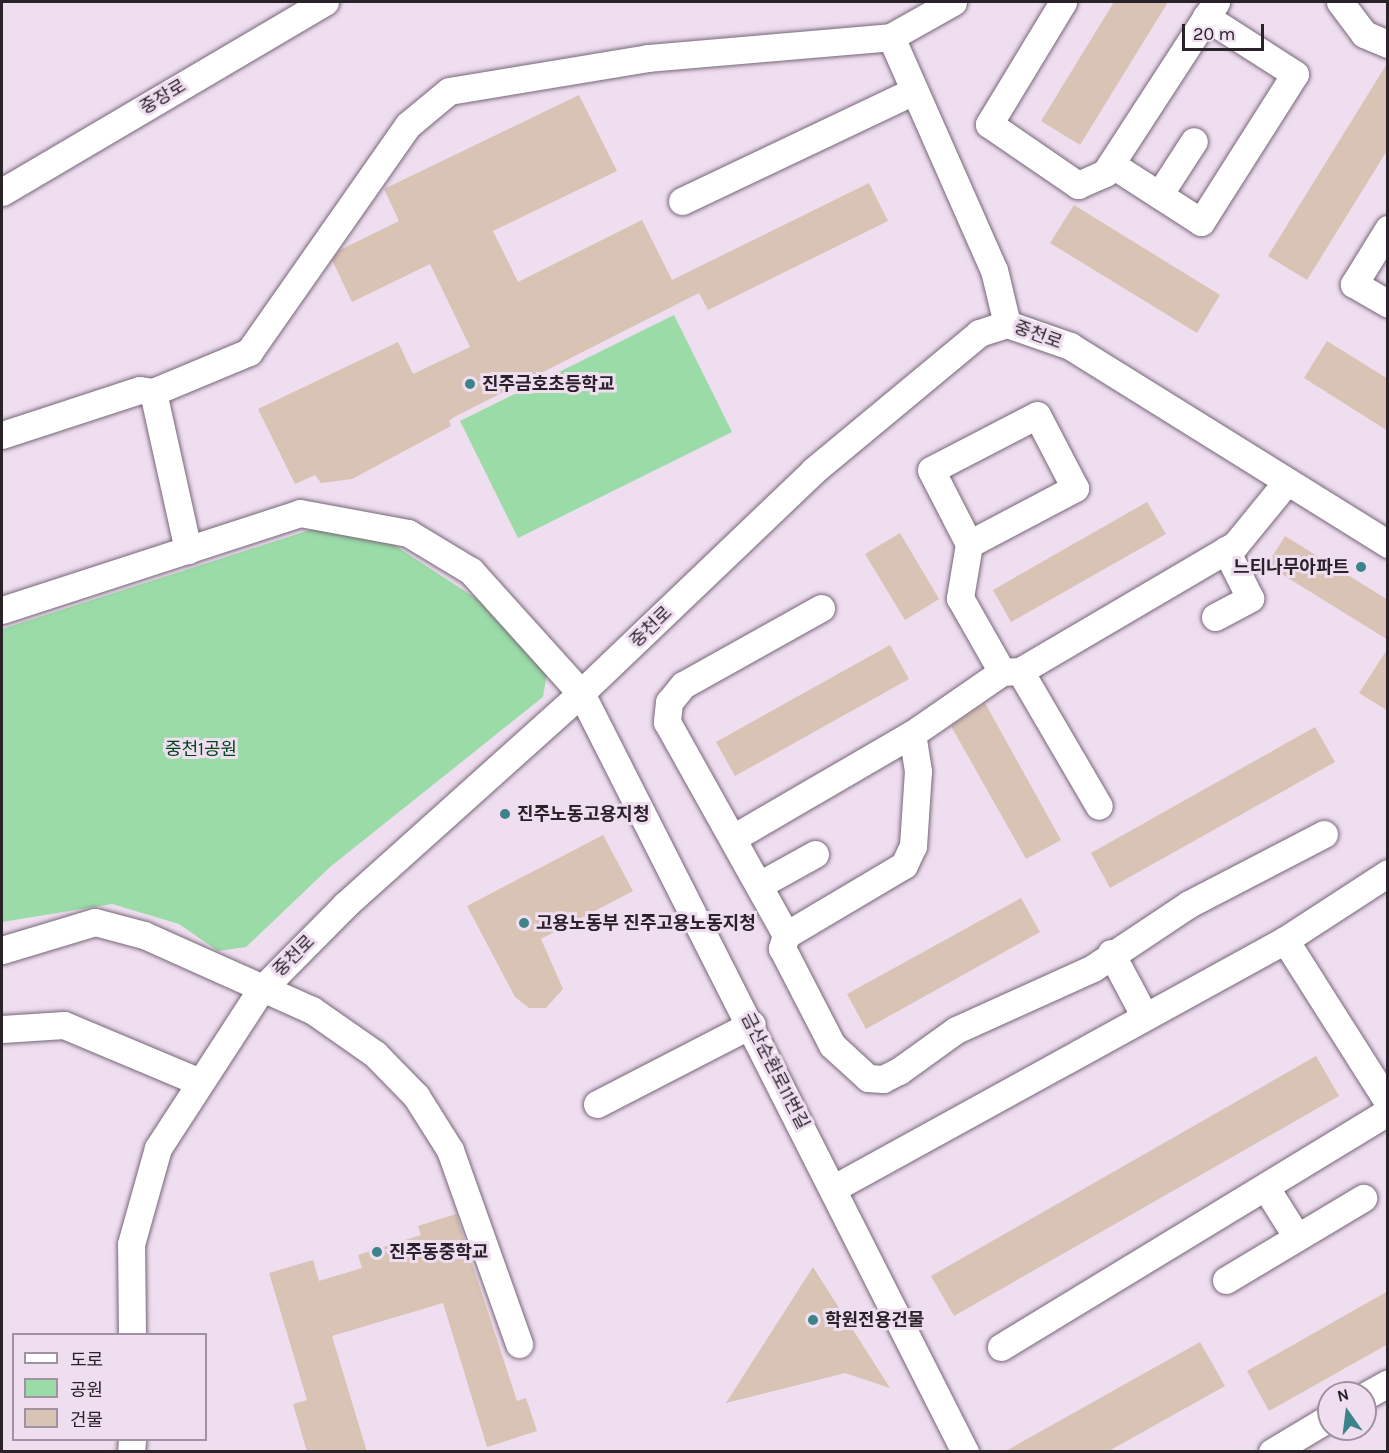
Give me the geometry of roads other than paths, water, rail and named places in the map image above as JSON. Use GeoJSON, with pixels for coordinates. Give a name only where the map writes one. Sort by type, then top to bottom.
{"type":"FeatureCollection","features":[{"type":"Feature","properties":{"kind":"street","name":"중장로"},"geometry":{"type":"LineString","coordinates":[[2,192],[325,2]]}},
{"type":"Feature","properties":{"kind":"street"},"geometry":{"type":"LineString","coordinates":[[2,435],[140,390],[153,392],[249,352],[408,125],[449,91],[648,58],[891,37],[953,2]]}},
{"type":"Feature","properties":{"kind":"street"},"geometry":{"type":"LineString","coordinates":[[1063,2],[989,124],[1078,185],[1106,173],[1111,164],[1211,9],[1295,74],[1201,222],[1111,164]]}},
{"type":"Feature","properties":{"kind":"street"},"geometry":{"type":"LineString","coordinates":[[1340,2],[1364,34],[1388,44]]}},
{"type":"Feature","properties":{"kind":"street"},"geometry":{"type":"LineString","coordinates":[[891,37],[994,270],[1007,324]]}},
{"type":"Feature","properties":{"kind":"street"},"geometry":{"type":"LineString","coordinates":[[682,201],[914,91]]}},
{"type":"Feature","properties":{"kind":"street"},"geometry":{"type":"LineString","coordinates":[[1159,195],[1194,141]]}},
{"type":"Feature","properties":{"kind":"street"},"geometry":{"type":"LineString","coordinates":[[1388,229],[1354,284],[1388,304]]}},
{"type":"Feature","properties":{"kind":"street","name":"중천로"},"geometry":{"type":"LineString","coordinates":[[132,1333],[131,1244],[158,1148],[197,1081],[260,991],[353,897],[581,693],[829,457],[979,333],[1007,324],[1070,346],[1285,484],[1388,544]]}},
{"type":"Feature","properties":{"kind":"street"},"geometry":{"type":"LineString","coordinates":[[153,392],[188,550]]}},
{"type":"Feature","properties":{"kind":"street"},"geometry":{"type":"LineString","coordinates":[[969,544],[1076,488],[1037,415],[931,471],[969,544],[960,598],[1011,671],[1099,806]]}},
{"type":"Feature","properties":{"kind":"street"},"geometry":{"type":"LineString","coordinates":[[732,838],[912,734],[1011,671],[1226,550],[1285,484]]}},
{"type":"Feature","properties":{"kind":"street","name":"금산순환로11번길"},"geometry":{"type":"LineString","coordinates":[[2,610],[300,513],[408,533],[471,571],[581,693],[752,1024],[965,1452]]}},
{"type":"Feature","properties":{"kind":"street"},"geometry":{"type":"LineString","coordinates":[[1215,617],[1250,598],[1226,550]]}},
{"type":"Feature","properties":{"kind":"street"},"geometry":{"type":"LineString","coordinates":[[786,935],[667,722],[669,702],[683,685],[821,608]]}},
{"type":"Feature","properties":{"kind":"street"},"geometry":{"type":"LineString","coordinates":[[912,734],[916,804],[913,846],[904,864],[786,935],[782,948],[832,1045],[852,1068],[883,1079],[956,1030],[1044,994],[1112,954],[1189,904],[1324,834]]}},
{"type":"Feature","properties":{"kind":"street"},"geometry":{"type":"LineString","coordinates":[[759,885],[815,854]]}},
{"type":"Feature","properties":{"kind":"street"},"geometry":{"type":"LineString","coordinates":[[834,1188],[1285,940],[1388,873]]}},
{"type":"Feature","properties":{"kind":"street"},"geometry":{"type":"LineString","coordinates":[[2,950],[94,922],[195,956],[260,991],[312,1010],[375,1054],[416,1096],[450,1150],[519,1344]]}},
{"type":"Feature","properties":{"kind":"street"},"geometry":{"type":"LineString","coordinates":[[1285,940],[1388,1102]]}},
{"type":"Feature","properties":{"kind":"street"},"geometry":{"type":"LineString","coordinates":[[1112,954],[1145,1017]]}},
{"type":"Feature","properties":{"kind":"street"},"geometry":{"type":"LineString","coordinates":[[2,1029],[64,1024],[197,1081]]}},
{"type":"Feature","properties":{"kind":"street"},"geometry":{"type":"LineString","coordinates":[[597,1104],[752,1024]]}},
{"type":"Feature","properties":{"kind":"street"},"geometry":{"type":"LineString","coordinates":[[1001,1347],[1388,1112]]}},
{"type":"Feature","properties":{"kind":"street"},"geometry":{"type":"LineString","coordinates":[[1266,1188],[1297,1237]]}},
{"type":"Feature","properties":{"kind":"street"},"geometry":{"type":"LineString","coordinates":[[1226,1280],[1363,1198]]}},
{"type":"Feature","properties":{"kind":"street"},"geometry":{"type":"LineString","coordinates":[[1272,1452],[1317,1425]]}},
{"type":"Feature","properties":{"kind":"place","name":"진주금호초등학교"},"geometry":{"type":"Point","coordinates":[470,384]}},
{"type":"Feature","properties":{"kind":"place","name":"느티나무아파트"},"geometry":{"type":"Point","coordinates":[1361,567]}},
{"type":"Feature","properties":{"kind":"place","name":"진주노동고용지청"},"geometry":{"type":"Point","coordinates":[505,814]}},
{"type":"Feature","properties":{"kind":"place","name":"고용노동부 진주고용노동지청"},"geometry":{"type":"Point","coordinates":[524,923]}},
{"type":"Feature","properties":{"kind":"place","name":"진주동중학교"},"geometry":{"type":"Point","coordinates":[377,1252]}},
{"type":"Feature","properties":{"kind":"place","name":"학원전용건물"},"geometry":{"type":"Point","coordinates":[813,1320]}},
{"type":"Feature","properties":{"kind":"park label","name":"중천1공원"},"geometry":{"type":"Point","coordinates":[201,749]}}]}
